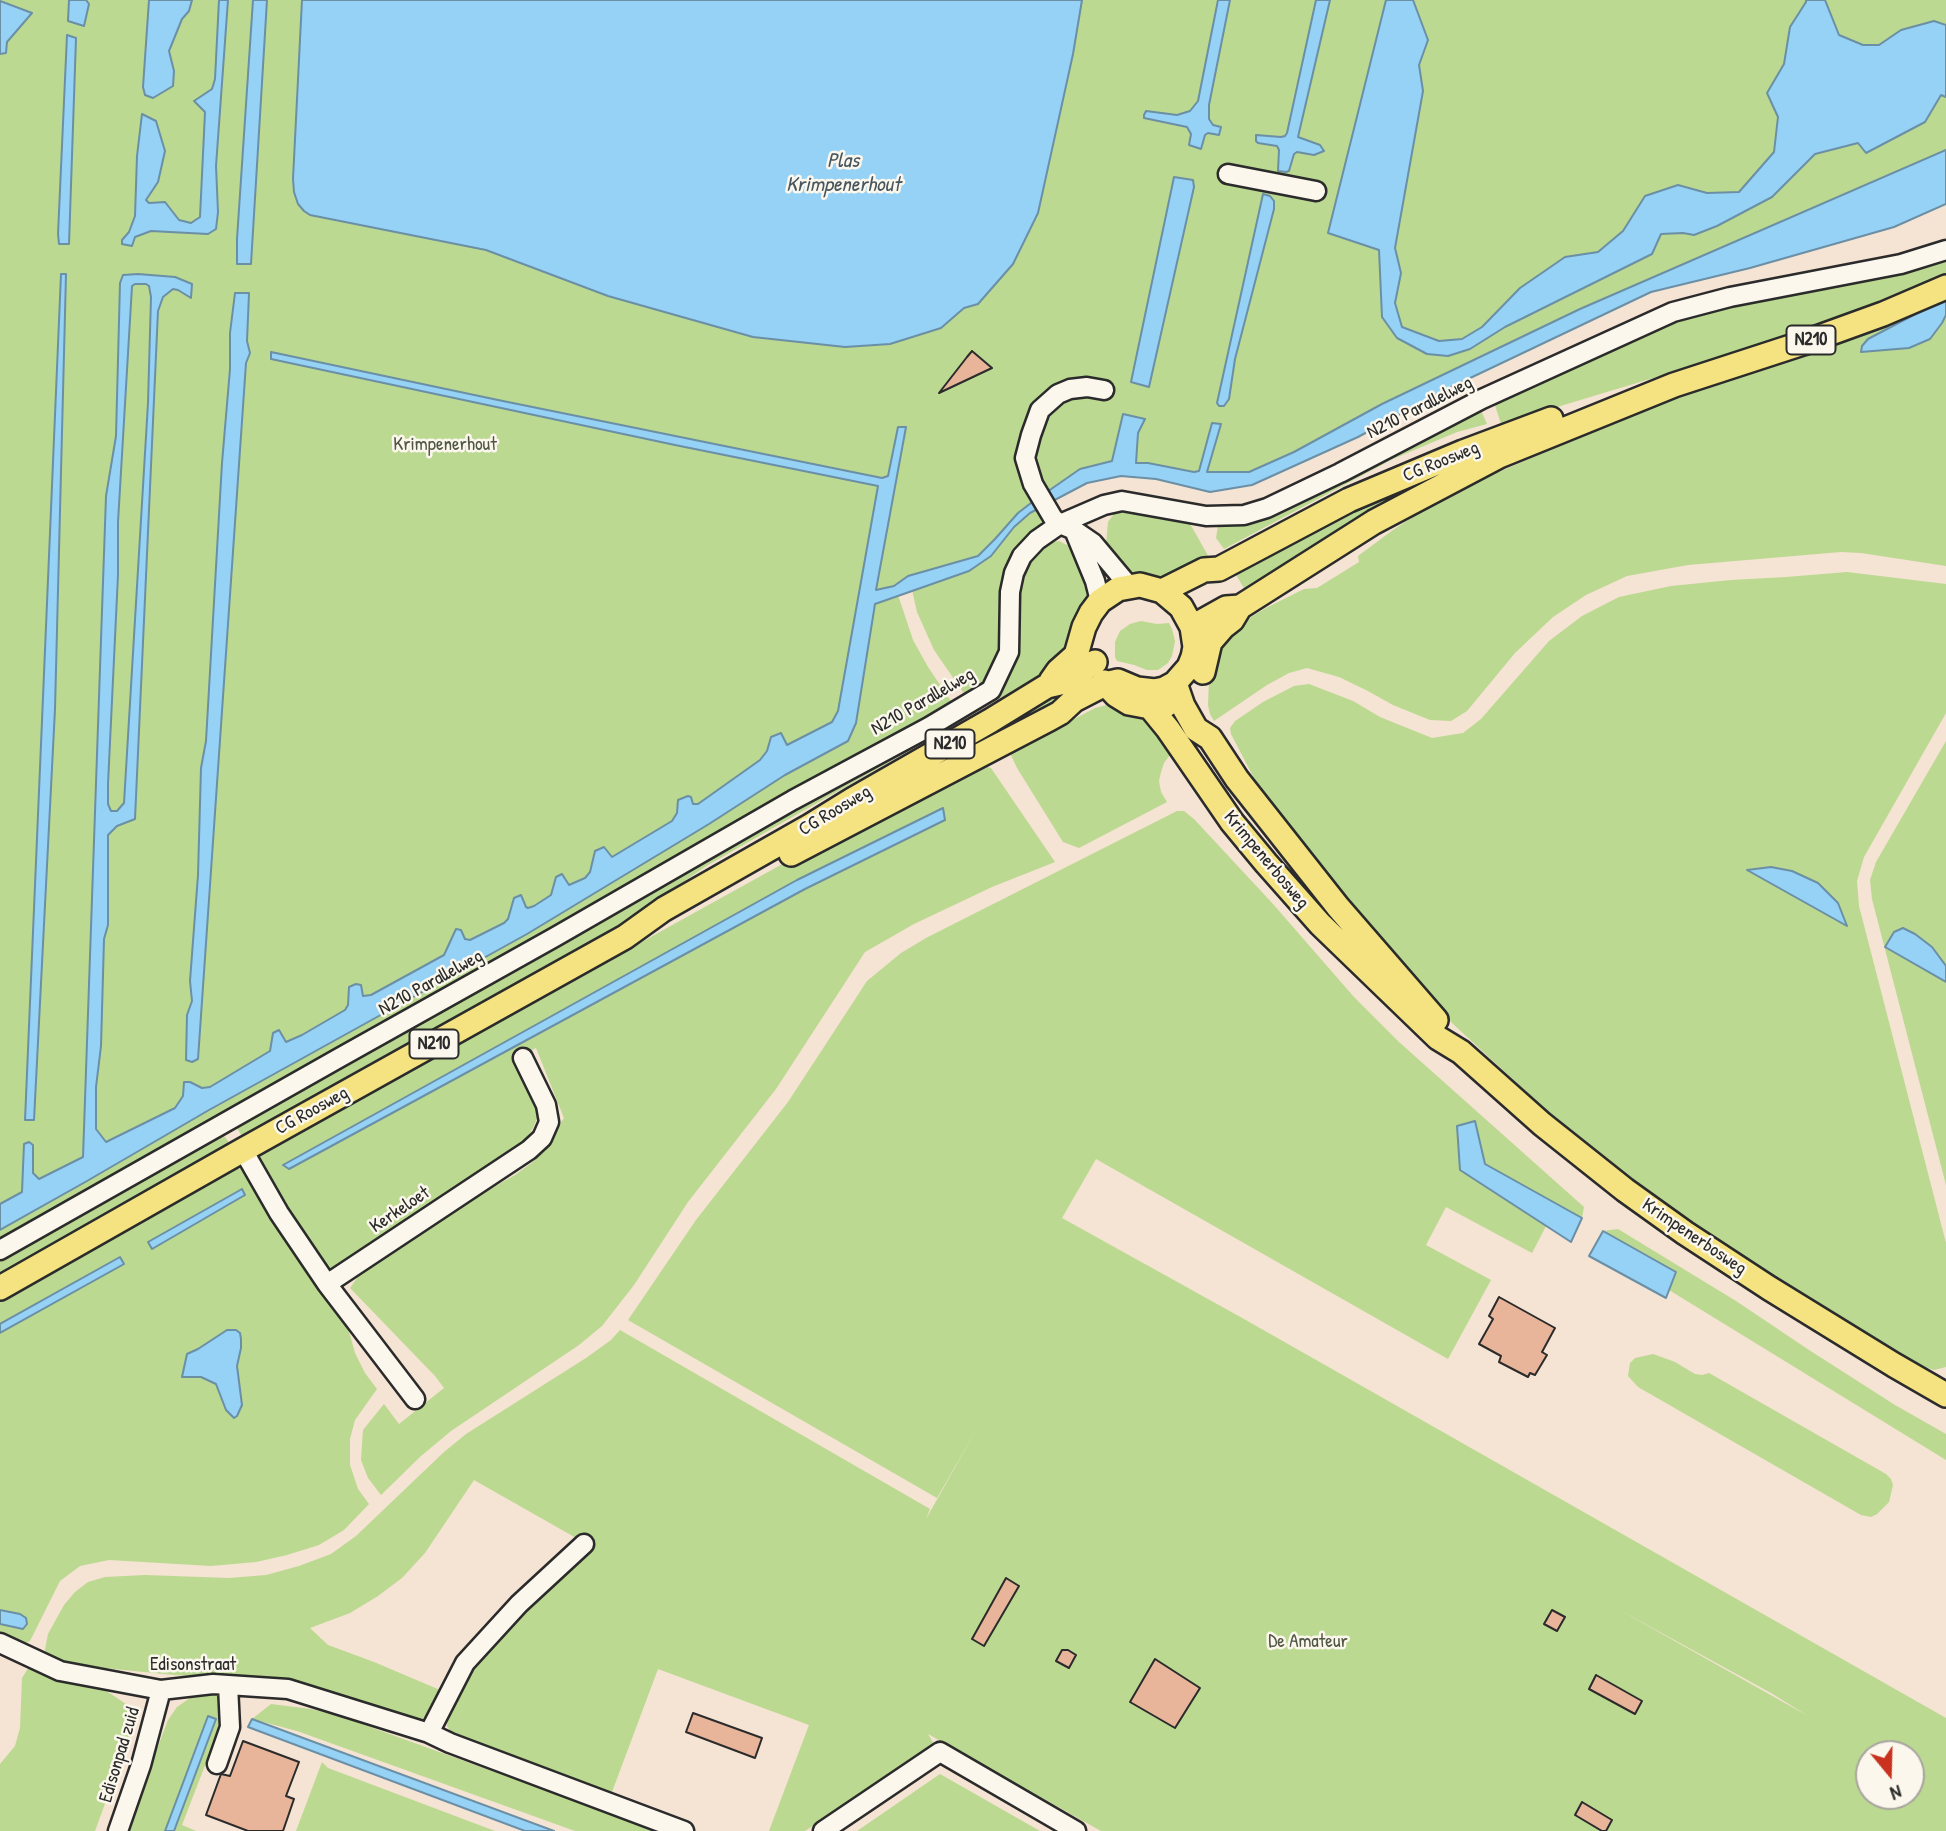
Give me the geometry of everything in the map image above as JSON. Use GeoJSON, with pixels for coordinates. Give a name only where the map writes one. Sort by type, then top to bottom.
{"type":"FeatureCollection","features":[{"type":"Feature","properties":{"kind":"main road","name":"CG Roosweg"},"geometry":{"type":"LineString","coordinates":[[1183,689],[1202,676],[1210,642],[1232,620],[1240,607],[1374,522],[1468,472],[1545,436],[1674,385],[1814,339],[1946,287]]}},
{"type":"Feature","properties":{"kind":"main road","name":"CG Roosweg"},"geometry":{"type":"LineString","coordinates":[[1168,596],[1205,570],[1219,569],[1349,500],[1463,452],[1618,396],[1674,385]]}},
{"type":"Feature","properties":{"kind":"main road"},"geometry":{"type":"LineString","coordinates":[[1087,655],[1110,690],[1129,703],[1150,707],[1169,704],[1183,689],[1195,647],[1192,627],[1187,615],[1168,596],[1140,585],[1129,586],[1118,589],[1103,609]]}},
{"type":"Feature","properties":{"kind":"main road","name":"N210"},"geometry":{"type":"LineString","coordinates":[[1087,655],[1084,627],[1091,612],[1112,610],[1121,604],[1140,601],[1164,605],[1168,596]]}},
{"type":"Feature","properties":{"kind":"main road","name":"CG Roosweg"},"geometry":{"type":"LineString","coordinates":[[1192,627],[1226,608],[1240,607]]}},
{"type":"Feature","properties":{"kind":"main road","name":"CG Roosweg"},"geometry":{"type":"LineString","coordinates":[[0,1288],[625,937],[664,909],[990,721],[1047,686],[1058,671],[1076,655],[1087,655]]}},
{"type":"Feature","properties":{"kind":"main road"},"geometry":{"type":"LineString","coordinates":[[1110,690],[1118,681],[1145,691],[1183,689]]}},
{"type":"Feature","properties":{"kind":"main road","name":"Krimpenerbosweg"},"geometry":{"type":"LineString","coordinates":[[1183,689],[1196,729],[1210,738],[1237,779],[1330,897],[1461,1052],[1542,1124],[1675,1226],[1769,1288],[1946,1395]]}},
{"type":"Feature","properties":{"kind":"main road","name":"CG Roosweg"},"geometry":{"type":"LineString","coordinates":[[625,937],[667,921],[1060,713],[1080,710],[1106,698],[1110,690]]}},
{"type":"Feature","properties":{"kind":"main road","name":"Krimpenerbosweg"},"geometry":{"type":"LineString","coordinates":[[1150,707],[1231,822],[1320,924],[1438,1038],[1461,1052]]}},
{"type":"Feature","properties":{"kind":"street"},"geometry":{"type":"LineString","coordinates":[[1228,174],[1316,191]]}},
{"type":"Feature","properties":{"kind":"street","name":"N210 Parallelweg"},"geometry":{"type":"LineString","coordinates":[[0,1250],[555,937],[781,806],[983,695],[990,690],[1009,652],[1010,592],[1014,573],[1022,556],[1037,540],[1062,524],[1104,505],[1122,501],[1206,516],[1244,515],[1267,508],[1482,399],[1673,312],[1901,264],[1946,250]]}},
{"type":"Feature","properties":{"kind":"street"},"geometry":{"type":"LineString","coordinates":[[1103,609],[1095,581],[1062,524],[1033,484],[1025,458],[1040,410],[1058,394],[1087,387],[1104,390]]}},
{"type":"Feature","properties":{"kind":"street"},"geometry":{"type":"LineString","coordinates":[[1062,524],[1093,543],[1129,586]]}},
{"type":"Feature","properties":{"kind":"street","name":"Kerkeloet"},"geometry":{"type":"LineString","coordinates":[[327,1284],[529,1150],[542,1138],[549,1122],[546,1105],[523,1058]]}},
{"type":"Feature","properties":{"kind":"street"},"geometry":{"type":"LineString","coordinates":[[243,1150],[279,1213],[327,1284],[415,1399]]}},
{"type":"Feature","properties":{"kind":"street"},"geometry":{"type":"LineString","coordinates":[[429,1733],[465,1663],[519,1604],[584,1544]]}},
{"type":"Feature","properties":{"kind":"street","name":"Edisonstraat"},"geometry":{"type":"LineString","coordinates":[[0,1643],[60,1671],[161,1690],[213,1684],[288,1689],[429,1733],[684,1831]]}},
{"type":"Feature","properties":{"kind":"street"},"geometry":{"type":"LineString","coordinates":[[217,1764],[230,1727],[228,1685]]}},
{"type":"Feature","properties":{"kind":"street","name":"Edisonpad zuid"},"geometry":{"type":"LineString","coordinates":[[118,1831],[141,1765],[161,1690]]}},
{"type":"Feature","properties":{"kind":"street"},"geometry":{"type":"LineString","coordinates":[[823,1831],[940,1752],[1076,1831]]}},
{"type":"Feature","properties":{"kind":"green space","name":"Krimpenerhout"},"geometry":{"type":"Polygon","coordinates":[[[0,0],[1946,0],[1946,189],[1649,287],[1283,464],[1221,483],[1111,467],[1020,517],[982,557],[866,597],[840,728],[187,1111],[0,1217],[0,0]]]}},
{"type":"Feature","properties":{"kind":"green space"},"geometry":{"type":"Polygon","coordinates":[[[1946,257],[1946,274],[1802,333],[1501,424],[1494,402],[1683,317],[1739,301],[1946,257]]]}},
{"type":"Feature","properties":{"kind":"green space"},"geometry":{"type":"Polygon","coordinates":[[[1946,298],[1868,339],[1861,351],[1879,351],[1942,323],[1946,315],[1946,566],[1841,552],[1688,565],[1627,576],[1586,595],[1553,617],[1515,653],[1467,711],[1451,721],[1430,720],[1393,705],[1339,677],[1307,668],[1289,673],[1267,685],[1214,721],[1208,705],[1209,680],[1217,654],[1236,626],[1304,589],[1317,588],[1359,562],[1358,556],[1425,509],[1494,474],[1646,409],[1946,298]]]}},
{"type":"Feature","properties":{"kind":"green space"},"geometry":{"type":"Polygon","coordinates":[[[1479,406],[1487,424],[1457,432],[1393,459],[1224,549],[1216,538],[1219,520],[1479,406]]]}},
{"type":"Feature","properties":{"kind":"green space"},"geometry":{"type":"Polygon","coordinates":[[[1478,453],[1245,590],[1235,573],[1312,530],[1478,453]]]}},
{"type":"Feature","properties":{"kind":"green space"},"geometry":{"type":"Polygon","coordinates":[[[1039,508],[1042,526],[1024,543],[1005,651],[992,679],[965,695],[934,650],[917,612],[912,590],[969,571],[990,556],[1014,527],[1039,508]]]}},
{"type":"Feature","properties":{"kind":"green space"},"geometry":{"type":"Polygon","coordinates":[[[1122,509],[1188,520],[1211,561],[1164,579],[1141,577],[1127,569],[1106,545],[1108,522],[1116,511],[1122,509]]]}},
{"type":"Feature","properties":{"kind":"green space"},"geometry":{"type":"Polygon","coordinates":[[[1059,541],[1074,551],[1089,585],[1089,596],[1075,638],[1057,665],[993,702],[990,698],[1017,653],[1020,633],[1017,599],[1023,573],[1039,545],[1059,541]]]}},
{"type":"Feature","properties":{"kind":"green space"},"geometry":{"type":"Polygon","coordinates":[[[1847,572],[1946,584],[1946,713],[1864,857],[1857,881],[1859,906],[1946,1243],[1946,1367],[1934,1370],[1911,1363],[1717,1241],[1557,1120],[1453,1024],[1415,981],[1255,780],[1231,734],[1230,728],[1235,721],[1263,702],[1294,686],[1309,684],[1353,701],[1380,717],[1432,738],[1463,733],[1481,719],[1549,641],[1582,616],[1619,597],[1671,586],[1847,572]],[[1771,867],[1838,903],[1818,883],[1792,871],[1771,867]]]}},
{"type":"Feature","properties":{"kind":"green space"},"geometry":{"type":"Polygon","coordinates":[[[898,595],[913,640],[953,704],[0,1242],[0,1230],[209,1110],[527,934],[785,775],[848,741],[856,723],[875,604],[898,595]]]}},
{"type":"Feature","properties":{"kind":"green space"},"geometry":{"type":"Polygon","coordinates":[[[1141,621],[1169,623],[1172,629],[1175,641],[1172,656],[1168,663],[1158,670],[1147,670],[1117,661],[1115,657],[1115,642],[1120,631],[1141,621]]]}},
{"type":"Feature","properties":{"kind":"green space"},"geometry":{"type":"Polygon","coordinates":[[[1063,689],[1067,697],[892,792],[920,768],[1063,689]]]}},
{"type":"Feature","properties":{"kind":"green space"},"geometry":{"type":"Polygon","coordinates":[[[1111,704],[1148,719],[1173,751],[1164,763],[1159,781],[1167,802],[1079,848],[1063,842],[1010,753],[1095,708],[1111,704]]]}},
{"type":"Feature","properties":{"kind":"green space"},"geometry":{"type":"Polygon","coordinates":[[[954,721],[956,724],[708,865],[607,934],[345,1083],[243,1138],[234,1123],[857,767],[954,721]]]}},
{"type":"Feature","properties":{"kind":"green space"},"geometry":{"type":"Polygon","coordinates":[[[1946,741],[1946,966],[1932,947],[1903,928],[1886,947],[1946,982],[1946,1185],[1872,899],[1870,880],[1876,862],[1946,741]]]}},
{"type":"Feature","properties":{"kind":"green space"},"geometry":{"type":"Polygon","coordinates":[[[987,767],[991,768],[1055,862],[992,887],[914,924],[865,952],[776,1089],[688,1202],[634,1285],[602,1326],[579,1345],[451,1431],[381,1495],[368,1478],[361,1460],[363,1430],[384,1404],[399,1424],[444,1388],[350,1288],[359,1275],[384,1254],[534,1161],[564,1118],[536,1048],[516,1057],[527,1078],[539,1114],[524,1142],[510,1154],[390,1229],[338,1269],[328,1273],[257,1165],[261,1153],[814,847],[882,820],[987,767]],[[931,814],[797,880],[284,1165],[289,1169],[805,889],[945,820],[931,814]]]}},
{"type":"Feature","properties":{"kind":"green space","name":"De Amateur"},"geometry":{"type":"Polygon","coordinates":[[[1177,811],[1184,811],[1194,819],[1354,997],[1399,1042],[1584,1207],[1582,1218],[1484,1164],[1460,1170],[1546,1226],[1532,1253],[1446,1207],[1426,1245],[1491,1280],[1448,1359],[1096,1159],[1062,1218],[1946,1718],[1946,1831],[1101,1831],[928,1734],[935,1746],[805,1831],[769,1831],[809,1725],[658,1669],[612,1792],[590,1787],[454,1737],[447,1726],[448,1714],[470,1669],[488,1648],[592,1547],[474,1480],[425,1553],[402,1578],[350,1613],[310,1628],[328,1645],[440,1690],[425,1718],[415,1721],[312,1687],[281,1682],[84,1666],[65,1663],[44,1655],[48,1634],[64,1605],[88,1582],[105,1577],[145,1575],[229,1578],[266,1575],[331,1554],[356,1536],[466,1434],[586,1358],[620,1330],[930,1509],[926,1519],[979,1425],[937,1498],[628,1320],[696,1220],[788,1102],[867,981],[901,953],[1177,811]],[[1616,1608],[1808,1716],[1771,1693],[1616,1608]]]}},
{"type":"Feature","properties":{"kind":"green space"},"geometry":{"type":"Polygon","coordinates":[[[220,1133],[230,1145],[0,1274],[0,1257],[220,1133]]]}},
{"type":"Feature","properties":{"kind":"green space"},"geometry":{"type":"Polygon","coordinates":[[[234,1168],[247,1170],[302,1262],[348,1328],[355,1353],[377,1389],[355,1420],[350,1439],[350,1465],[358,1489],[369,1504],[344,1530],[319,1545],[256,1562],[211,1566],[109,1560],[80,1566],[60,1581],[30,1641],[19,1646],[0,1635],[0,1624],[23,1628],[20,1614],[0,1610],[0,1333],[124,1264],[119,1257],[0,1324],[0,1300],[234,1168]],[[242,1189],[149,1241],[152,1248],[244,1195],[242,1189]],[[227,1330],[187,1354],[202,1377],[216,1384],[226,1410],[242,1405],[237,1366],[241,1348],[227,1330]]]}},
{"type":"Feature","properties":{"kind":"green space"},"geometry":{"type":"Polygon","coordinates":[[[1618,1229],[1736,1301],[1895,1405],[1946,1434],[1946,1460],[1669,1290],[1676,1272],[1603,1231],[1618,1229]]]}},
{"type":"Feature","properties":{"kind":"green space"},"geometry":{"type":"Polygon","coordinates":[[[1653,1354],[1675,1362],[1695,1374],[1709,1373],[1886,1474],[1893,1485],[1889,1502],[1871,1517],[1861,1515],[1638,1387],[1628,1376],[1630,1363],[1635,1358],[1653,1354]]]}},
{"type":"Feature","properties":{"kind":"green space"},"geometry":{"type":"Polygon","coordinates":[[[29,1667],[72,1684],[105,1690],[126,1704],[131,1717],[130,1735],[95,1831],[0,1831],[0,1764],[15,1746],[20,1728],[22,1678],[29,1667]]]}},
{"type":"Feature","properties":{"kind":"green space"},"geometry":{"type":"Polygon","coordinates":[[[213,1693],[220,1704],[221,1724],[182,1825],[196,1831],[174,1831],[216,1719],[208,1716],[165,1831],[126,1831],[168,1720],[177,1707],[193,1696],[213,1693]]]}},
{"type":"Feature","properties":{"kind":"green space"},"geometry":{"type":"Polygon","coordinates":[[[271,1704],[337,1715],[658,1831],[575,1831],[297,1731],[252,1719],[271,1704]]]}},
{"type":"Feature","properties":{"kind":"green space"},"geometry":{"type":"Polygon","coordinates":[[[322,1762],[328,1768],[495,1831],[296,1831],[322,1762]]]}},
{"type":"Feature","properties":{"kind":"green space"},"geometry":{"type":"Polygon","coordinates":[[[940,1774],[1040,1831],[857,1831],[940,1774]]]}},
{"type":"Feature","properties":{"kind":"water"},"geometry":{"type":"Polygon","coordinates":[[[69,0],[86,0],[89,4],[84,26],[68,21],[69,0]]]}},
{"type":"Feature","properties":{"kind":"water"},"geometry":{"type":"Polygon","coordinates":[[[149,0],[192,0],[169,51],[174,71],[173,86],[153,98],[145,95],[143,87],[149,0]]]}},
{"type":"Feature","properties":{"kind":"water"},"geometry":{"type":"Polygon","coordinates":[[[219,0],[228,0],[216,166],[216,229],[208,234],[151,231],[135,237],[132,246],[122,244],[135,216],[137,156],[142,114],[156,121],[165,151],[158,182],[146,200],[149,203],[165,202],[179,220],[191,223],[200,217],[205,112],[194,101],[212,89],[215,79],[219,0]]]}},
{"type":"Feature","properties":{"kind":"water"},"geometry":{"type":"Polygon","coordinates":[[[253,0],[267,0],[251,264],[237,264],[237,239],[253,0]]]}},
{"type":"Feature","properties":{"kind":"water","name":"Plas Krimpenerhout"},"geometry":{"type":"Polygon","coordinates":[[[302,0],[1082,0],[1073,54],[1038,213],[1013,264],[978,304],[964,308],[941,328],[890,344],[845,347],[753,337],[608,296],[486,250],[310,215],[298,204],[293,179],[302,0]]]}},
{"type":"Feature","properties":{"kind":"water"},"geometry":{"type":"Polygon","coordinates":[[[1218,0],[1230,0],[1209,105],[1209,119],[1213,125],[1221,127],[1219,135],[1205,135],[1201,149],[1189,145],[1191,134],[1187,127],[1144,118],[1144,115],[1146,111],[1177,115],[1190,111],[1198,101],[1218,0]]]}},
{"type":"Feature","properties":{"kind":"water"},"geometry":{"type":"Polygon","coordinates":[[[1316,0],[1330,0],[1298,137],[1320,145],[1324,151],[1314,155],[1297,152],[1289,171],[1278,171],[1277,146],[1258,143],[1256,135],[1281,137],[1287,133],[1316,0]]]}},
{"type":"Feature","properties":{"kind":"water"},"geometry":{"type":"Polygon","coordinates":[[[1386,0],[1413,0],[1428,40],[1419,65],[1423,91],[1395,248],[1401,273],[1395,303],[1402,327],[1439,341],[1462,339],[1482,327],[1520,288],[1565,257],[1598,252],[1623,231],[1645,196],[1678,185],[1707,193],[1739,192],[1774,152],[1778,117],[1767,93],[1784,64],[1790,27],[1806,0],[1825,0],[1839,35],[1863,45],[1879,45],[1901,30],[1934,21],[1946,25],[1946,97],[1941,95],[1925,122],[1866,153],[1858,143],[1815,154],[1772,197],[1717,226],[1694,235],[1661,234],[1652,254],[1505,327],[1470,349],[1448,356],[1427,354],[1397,338],[1382,317],[1379,250],[1328,233],[1386,0]]]}},
{"type":"Feature","properties":{"kind":"water"},"geometry":{"type":"Polygon","coordinates":[[[0,1],[32,13],[7,42],[6,53],[0,54],[0,1]]]}},
{"type":"Feature","properties":{"kind":"water"},"geometry":{"type":"Polygon","coordinates":[[[67,35],[76,38],[69,244],[59,244],[58,234],[67,35]]]}},
{"type":"Feature","properties":{"kind":"water"},"geometry":{"type":"Polygon","coordinates":[[[1946,150],[1946,204],[1894,227],[1750,268],[1651,292],[1445,390],[1358,437],[1252,485],[1210,492],[1156,479],[1121,476],[1087,483],[1030,513],[1014,527],[991,556],[969,571],[875,604],[856,723],[848,741],[785,775],[527,934],[209,1110],[0,1230],[0,1204],[22,1192],[24,1144],[29,1142],[33,1145],[33,1173],[39,1179],[83,1157],[106,496],[116,436],[120,283],[123,275],[175,277],[192,284],[191,298],[173,289],[163,297],[158,311],[135,819],[117,826],[108,835],[108,925],[104,939],[101,1046],[96,1087],[96,1129],[106,1142],[175,1108],[183,1096],[184,1082],[202,1088],[210,1087],[270,1051],[273,1033],[279,1030],[286,1042],[345,1010],[349,987],[361,985],[363,996],[371,995],[444,955],[456,929],[461,930],[465,939],[470,940],[504,923],[508,919],[514,898],[521,895],[528,908],[551,895],[556,877],[562,874],[569,885],[585,878],[590,872],[595,851],[604,847],[612,857],[672,821],[677,813],[678,800],[688,796],[693,804],[698,804],[760,760],[767,751],[771,737],[781,733],[787,745],[832,722],[838,711],[878,486],[271,359],[271,352],[882,478],[888,476],[898,427],[906,427],[876,590],[894,586],[908,576],[978,556],[1018,513],[1031,503],[1080,469],[1112,461],[1123,414],[1145,419],[1138,433],[1136,463],[1199,471],[1212,423],[1221,424],[1207,472],[1249,472],[1294,452],[1382,404],[1580,309],[1946,150]],[[146,284],[132,286],[118,522],[108,784],[108,804],[111,811],[117,811],[124,803],[148,403],[151,297],[146,284]]]}},
{"type":"Feature","properties":{"kind":"water"},"geometry":{"type":"Polygon","coordinates":[[[1174,177],[1193,180],[1194,187],[1149,387],[1131,382],[1174,177]]]}},
{"type":"Feature","properties":{"kind":"water"},"geometry":{"type":"Polygon","coordinates":[[[1263,194],[1274,201],[1274,209],[1235,359],[1229,399],[1224,406],[1219,406],[1217,403],[1263,194]]]}},
{"type":"Feature","properties":{"kind":"water"},"geometry":{"type":"Polygon","coordinates":[[[61,274],[66,274],[55,709],[34,1120],[25,1120],[61,274]]]}},
{"type":"Feature","properties":{"kind":"water"},"geometry":{"type":"Polygon","coordinates":[[[235,293],[249,293],[247,341],[250,353],[246,363],[198,1059],[192,1062],[186,1060],[187,1015],[192,1001],[190,981],[198,875],[201,768],[206,741],[230,369],[230,333],[235,293]]]}},
{"type":"Feature","properties":{"kind":"water"},"geometry":{"type":"Polygon","coordinates":[[[1946,298],[1946,315],[1930,339],[1909,348],[1861,352],[1868,339],[1946,298]]]}},
{"type":"Feature","properties":{"kind":"water"},"geometry":{"type":"Polygon","coordinates":[[[943,808],[945,820],[805,889],[289,1169],[283,1165],[797,880],[943,808]]]}},
{"type":"Feature","properties":{"kind":"water"},"geometry":{"type":"Polygon","coordinates":[[[1771,867],[1792,871],[1818,883],[1838,903],[1847,926],[1747,870],[1771,867]]]}},
{"type":"Feature","properties":{"kind":"water"},"geometry":{"type":"Polygon","coordinates":[[[1903,928],[1932,947],[1946,966],[1946,982],[1885,947],[1894,932],[1903,928]]]}},
{"type":"Feature","properties":{"kind":"water"},"geometry":{"type":"Polygon","coordinates":[[[1475,1121],[1485,1164],[1582,1218],[1571,1242],[1460,1170],[1457,1126],[1475,1121]]]}},
{"type":"Feature","properties":{"kind":"water"},"geometry":{"type":"Polygon","coordinates":[[[242,1189],[245,1195],[152,1249],[148,1242],[242,1189]]]}},
{"type":"Feature","properties":{"kind":"water"},"geometry":{"type":"Polygon","coordinates":[[[1603,1231],[1676,1272],[1666,1298],[1589,1256],[1603,1231]]]}},
{"type":"Feature","properties":{"kind":"water"},"geometry":{"type":"Polygon","coordinates":[[[120,1257],[124,1264],[0,1333],[0,1324],[120,1257]]]}},
{"type":"Feature","properties":{"kind":"water"},"geometry":{"type":"Polygon","coordinates":[[[227,1330],[236,1330],[241,1339],[237,1366],[242,1405],[234,1418],[226,1410],[216,1384],[201,1377],[182,1377],[187,1354],[227,1330]]]}},
{"type":"Feature","properties":{"kind":"water"},"geometry":{"type":"Polygon","coordinates":[[[0,1610],[20,1614],[26,1618],[27,1624],[23,1629],[0,1624],[0,1610]]]}},
{"type":"Feature","properties":{"kind":"water"},"geometry":{"type":"Polygon","coordinates":[[[208,1716],[216,1719],[174,1831],[165,1831],[208,1716]]]}},
{"type":"Feature","properties":{"kind":"water"},"geometry":{"type":"Polygon","coordinates":[[[252,1719],[554,1831],[525,1831],[248,1727],[252,1719]]]}},
{"type":"Feature","properties":{"kind":"building"},"geometry":{"type":"Polygon","coordinates":[[[972,351],[992,368],[939,393],[967,357],[972,351]]]}},
{"type":"Feature","properties":{"kind":"building"},"geometry":{"type":"Polygon","coordinates":[[[1499,1297],[1555,1328],[1542,1352],[1547,1355],[1535,1375],[1530,1373],[1528,1377],[1499,1362],[1501,1356],[1479,1344],[1493,1319],[1489,1316],[1499,1297]]]}},
{"type":"Feature","properties":{"kind":"building"},"geometry":{"type":"Polygon","coordinates":[[[1006,1578],[1019,1586],[984,1646],[972,1639],[1006,1578]]]}},
{"type":"Feature","properties":{"kind":"building"},"geometry":{"type":"Polygon","coordinates":[[[1552,1610],[1565,1617],[1557,1631],[1544,1624],[1552,1610]]]}},
{"type":"Feature","properties":{"kind":"building"},"geometry":{"type":"Polygon","coordinates":[[[1062,1650],[1076,1655],[1069,1668],[1056,1661],[1062,1650]]]}},
{"type":"Feature","properties":{"kind":"building"},"geometry":{"type":"Polygon","coordinates":[[[1155,1659],[1200,1688],[1175,1728],[1130,1702],[1155,1659]]]}},
{"type":"Feature","properties":{"kind":"building"},"geometry":{"type":"Polygon","coordinates":[[[1596,1675],[1642,1701],[1635,1714],[1589,1689],[1596,1675]]]}},
{"type":"Feature","properties":{"kind":"building"},"geometry":{"type":"Polygon","coordinates":[[[693,1713],[762,1738],[755,1758],[686,1732],[693,1713]]]}},
{"type":"Feature","properties":{"kind":"building"},"geometry":{"type":"Polygon","coordinates":[[[243,1741],[299,1762],[286,1796],[294,1799],[283,1831],[248,1831],[206,1815],[221,1774],[230,1776],[243,1741]]]}},
{"type":"Feature","properties":{"kind":"building"},"geometry":{"type":"Polygon","coordinates":[[[1582,1802],[1612,1820],[1606,1831],[1575,1815],[1582,1802]]]}}]}
